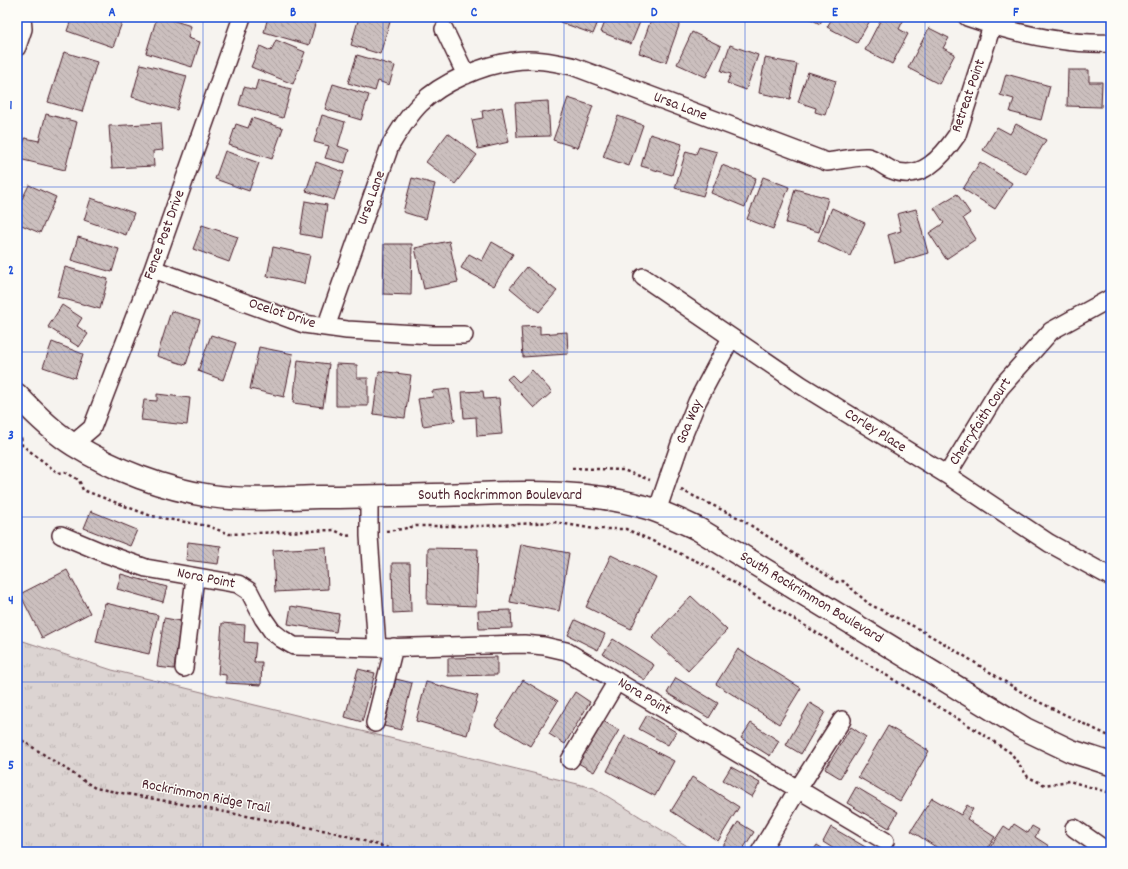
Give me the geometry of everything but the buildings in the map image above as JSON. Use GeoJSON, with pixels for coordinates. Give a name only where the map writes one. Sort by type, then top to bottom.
{"type":"FeatureCollection","features":[{"type":"Feature","properties":{"kind":"main road","name":"South Rockrimmon Boulevard"},"geometry":{"type":"LineString","coordinates":[[17,395],[49,426],[73,444],[115,466],[143,479],[175,489],[212,496],[249,498],[369,497],[503,493],[559,494],[589,496],[615,500],[657,511],[698,529],[1025,729],[1071,751],[1111,764]]}},
{"type":"Feature","properties":{"kind":"street"},"geometry":{"type":"LineString","coordinates":[[17,47],[23,29],[22,17]]}},
{"type":"Feature","properties":{"kind":"street","name":"Fence Post Drive"},"geometry":{"type":"LineString","coordinates":[[73,444],[92,428],[153,269],[242,17]]}},
{"type":"Feature","properties":{"kind":"street"},"geometry":{"type":"LineString","coordinates":[[967,17],[992,26],[1034,37],[1070,42],[1111,43]]}},
{"type":"Feature","properties":{"kind":"street","name":"Retreat Point"},"geometry":{"type":"LineString","coordinates":[[897,172],[911,173],[920,171],[927,167],[941,156],[957,135],[992,26]]}},
{"type":"Feature","properties":{"kind":"street"},"geometry":{"type":"LineString","coordinates":[[444,29],[466,75]]}},
{"type":"Feature","properties":{"kind":"street","name":"Ursa Lane"},"geometry":{"type":"LineString","coordinates":[[326,327],[390,146],[403,124],[420,103],[441,88],[466,75],[490,66],[515,60],[544,61],[572,66],[827,162],[868,157],[897,172]]}},
{"type":"Feature","properties":{"kind":"street","name":"Ocelot Drive"},"geometry":{"type":"LineString","coordinates":[[153,269],[304,324],[433,335],[464,335]]}},
{"type":"Feature","properties":{"kind":"street","name":"Corley Place"},"geometry":{"type":"LineString","coordinates":[[643,277],[801,385],[947,475],[1049,543],[1111,578]]}},
{"type":"Feature","properties":{"kind":"street","name":"Cherryfaith Court"},"geometry":{"type":"LineString","coordinates":[[947,475],[1000,388],[1051,331],[1111,298]]}},
{"type":"Feature","properties":{"kind":"street","name":"Goa Way"},"geometry":{"type":"LineString","coordinates":[[657,511],[681,441],[697,402],[731,338]]}},
{"type":"Feature","properties":{"kind":"street"},"geometry":{"type":"LineString","coordinates":[[369,497],[369,534],[377,648]]}},
{"type":"Feature","properties":{"kind":"street","name":"Nora Point"},"geometry":{"type":"LineString","coordinates":[[61,535],[104,553],[146,568],[238,584],[249,591],[263,618],[272,631],[294,646],[377,648],[524,644],[544,646],[566,651],[885,841]]}},
{"type":"Feature","properties":{"kind":"street"},"geometry":{"type":"LineString","coordinates":[[184,668],[196,577]]}},
{"type":"Feature","properties":{"kind":"street"},"geometry":{"type":"LineString","coordinates":[[376,723],[394,647]]}},
{"type":"Feature","properties":{"kind":"street"},"geometry":{"type":"LineString","coordinates":[[570,760],[617,682]]}},
{"type":"Feature","properties":{"kind":"street"},"geometry":{"type":"LineString","coordinates":[[760,852],[842,720]]}},
{"type":"Feature","properties":{"kind":"street"},"geometry":{"type":"LineString","coordinates":[[1074,828],[1108,852]]}},
{"type":"Feature","properties":{"kind":"path"},"geometry":{"type":"LineString","coordinates":[[17,433],[21,437],[22,445],[58,473],[64,472],[78,480],[83,490],[151,516],[208,526],[229,534],[334,530],[346,536],[369,534],[416,526],[482,526],[554,522],[595,528],[626,529],[705,565],[973,728],[1011,752],[1028,777],[1045,785],[1069,781],[1111,793]]}},
{"type":"Feature","properties":{"kind":"path"},"geometry":{"type":"LineString","coordinates":[[572,468],[623,470],[666,485],[672,485],[740,519],[837,582],[843,581],[869,604],[917,628],[1031,698],[1111,737]]}},
{"type":"Feature","properties":{"kind":"path","name":"Rockrimmon Ridge Trail"},"geometry":{"type":"LineString","coordinates":[[17,737],[95,788],[333,832],[402,852]]}},
{"type":"Feature","properties":{"kind":"green space"},"geometry":{"type":"Polygon","coordinates":[[[17,639],[112,670],[594,788],[697,852],[17,852],[17,639]]]}}]}
